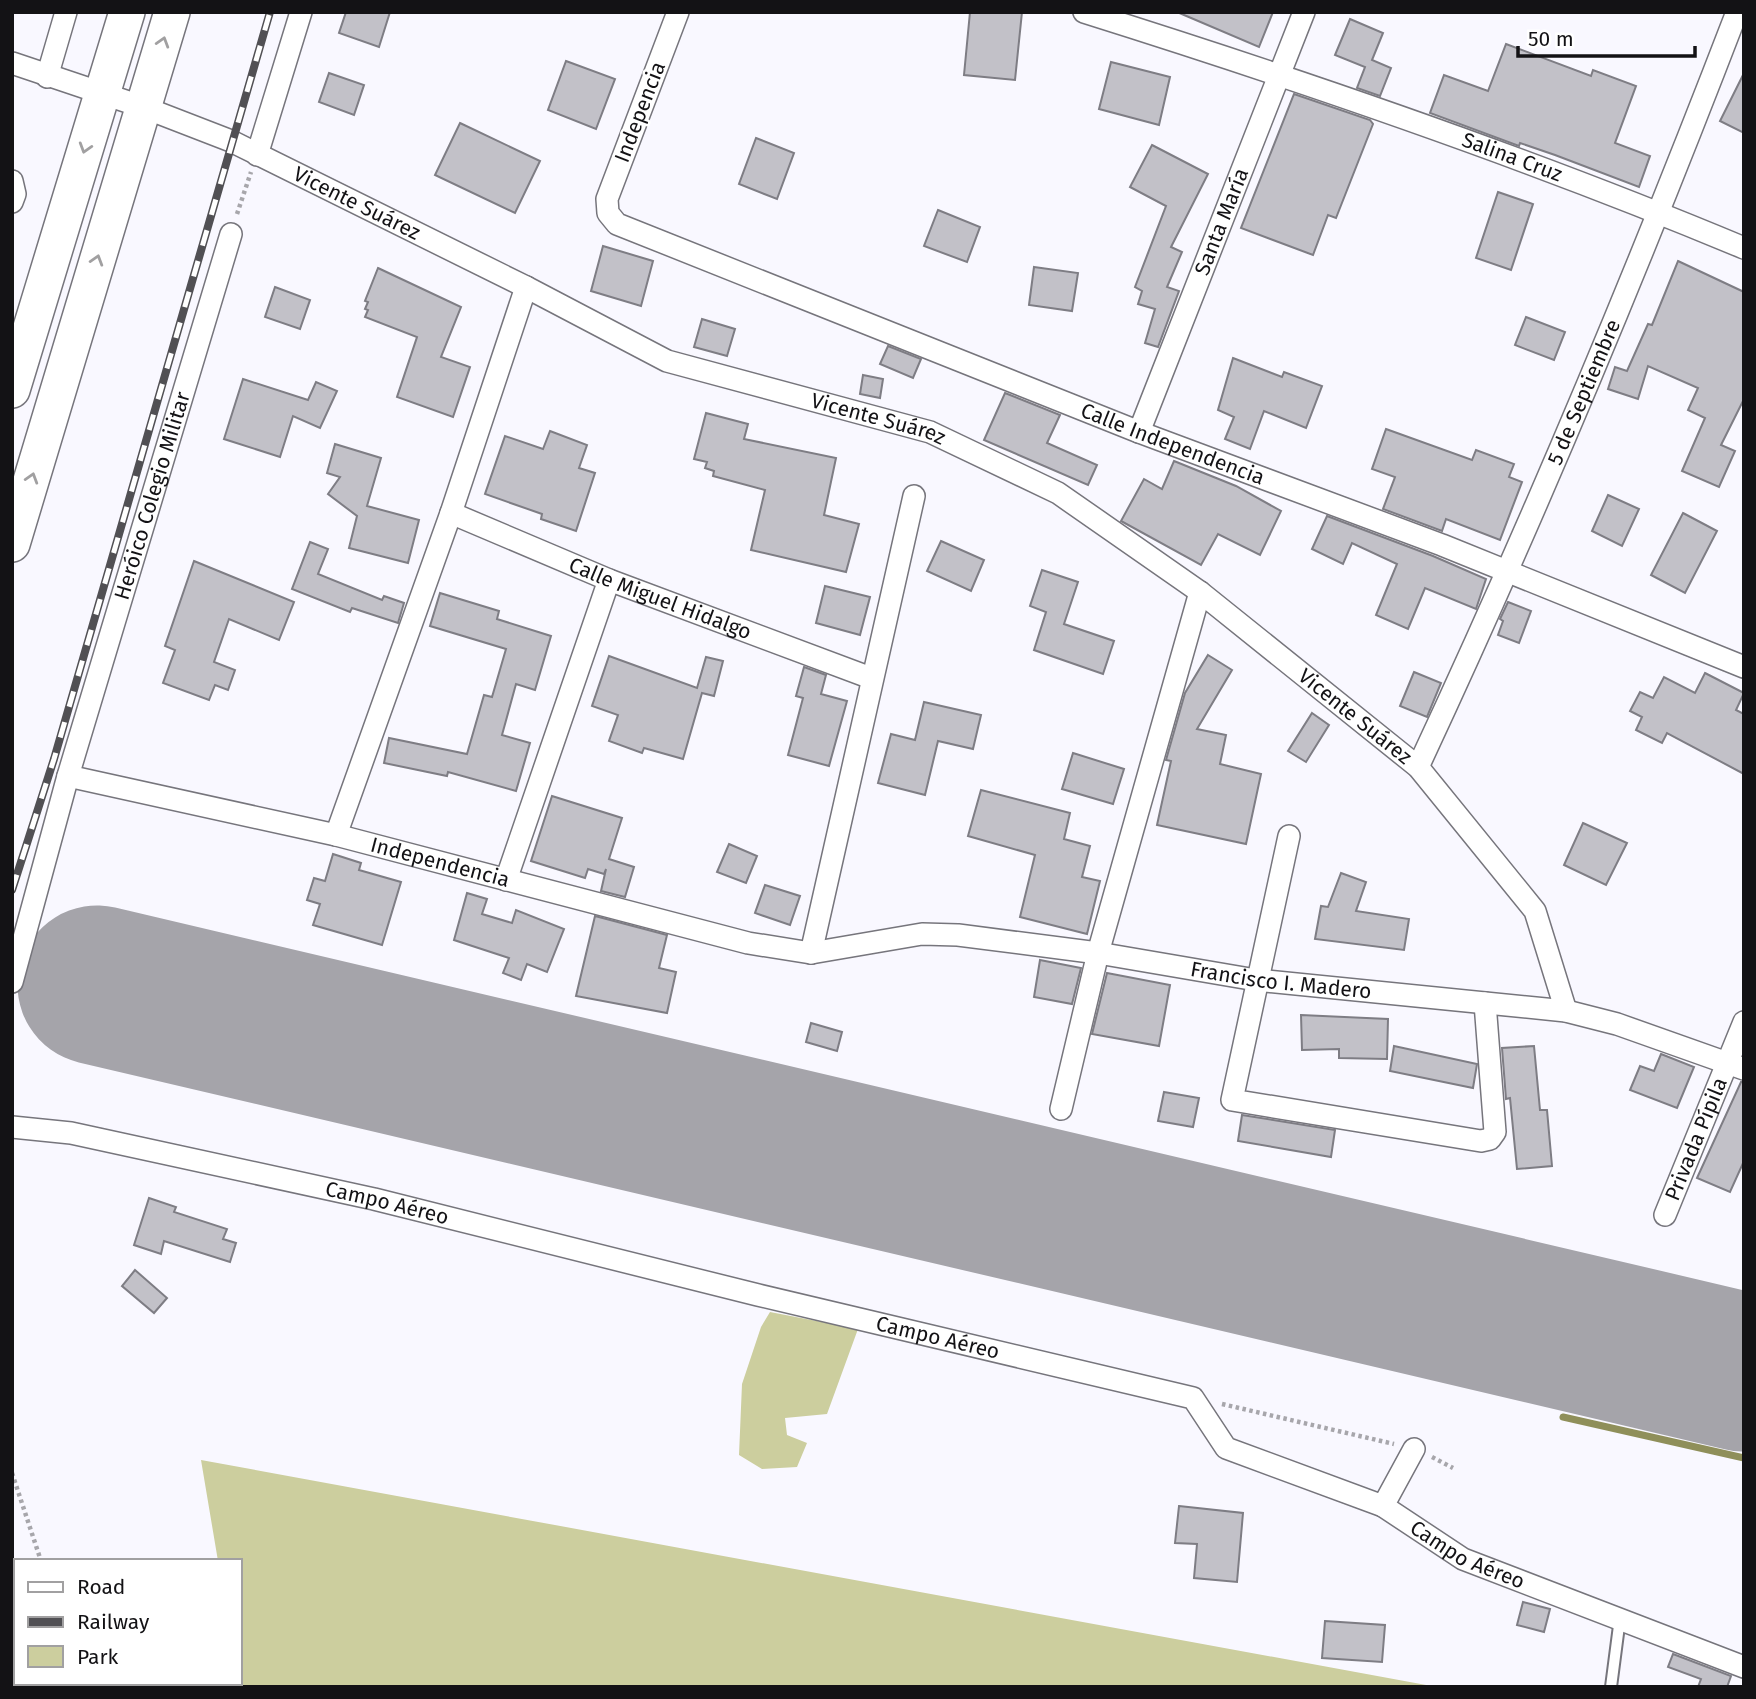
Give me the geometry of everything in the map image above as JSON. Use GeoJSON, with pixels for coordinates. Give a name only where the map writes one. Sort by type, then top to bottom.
{"type":"FeatureCollection","features":[{"type":"Feature","properties":{"kind":"main road"},"geometry":{"type":"LineString","coordinates":[[12,390],[19,341],[102,95],[127,12]]}},
{"type":"Feature","properties":{"kind":"main road"},"geometry":{"type":"LineString","coordinates":[[12,544],[172,12]]}},
{"type":"Feature","properties":{"kind":"street"},"geometry":{"type":"LineString","coordinates":[[47,77],[66,12]]}},
{"type":"Feature","properties":{"kind":"street"},"geometry":{"type":"LineString","coordinates":[[257,155],[301,12]]}},
{"type":"Feature","properties":{"kind":"street","name":"Indepencia"},"geometry":{"type":"LineString","coordinates":[[608,213],[607,199],[678,12]]}},
{"type":"Feature","properties":{"kind":"street","name":"Salina Cruz"},"geometry":{"type":"LineString","coordinates":[[1084,12],[1278,73],[1660,213],[1744,248]]}},
{"type":"Feature","properties":{"kind":"street","name":"Santa María"},"geometry":{"type":"LineString","coordinates":[[1139,432],[1304,12]]}},
{"type":"Feature","properties":{"kind":"street","name":"5 de Septiembre"},"geometry":{"type":"LineString","coordinates":[[1418,767],[1509,572],[1660,213],[1737,12]]}},
{"type":"Feature","properties":{"kind":"street","name":"Vicente Suárez"},"geometry":{"type":"LineString","coordinates":[[12,63],[47,77],[143,107],[231,141],[526,287],[667,362],[930,432],[1058,493],[1200,592],[1418,767],[1535,911],[1566,1011]]}},
{"type":"Feature","properties":{"kind":"street"},"geometry":{"type":"LineString","coordinates":[[12,181],[15,194],[12,202]]}},
{"type":"Feature","properties":{"kind":"street","name":"Calle Independencia"},"geometry":{"type":"LineString","coordinates":[[608,213],[617,224],[1139,432],[1509,572],[1744,667]]}},
{"type":"Feature","properties":{"kind":"street","name":"Heróico Colegio Militar"},"geometry":{"type":"LineString","coordinates":[[12,982],[68,776],[230,234]]}},
{"type":"Feature","properties":{"kind":"street"},"geometry":{"type":"LineString","coordinates":[[336,835],[451,513],[526,287]]}},
{"type":"Feature","properties":{"kind":"street"},"geometry":{"type":"LineString","coordinates":[[811,953],[914,496]]}},
{"type":"Feature","properties":{"kind":"street","name":"Calle Miguel Hidalgo"},"geometry":{"type":"LineString","coordinates":[[451,513],[609,580],[871,678]]}},
{"type":"Feature","properties":{"kind":"street"},"geometry":{"type":"LineString","coordinates":[[506,880],[609,580]]}},
{"type":"Feature","properties":{"kind":"street"},"geometry":{"type":"LineString","coordinates":[[1061,1109],[1098,953],[1200,592]]}},
{"type":"Feature","properties":{"kind":"street","name":"Independencia"},"geometry":{"type":"LineString","coordinates":[[68,776],[336,835],[748,943],[811,953]]}},
{"type":"Feature","properties":{"kind":"street"},"geometry":{"type":"LineString","coordinates":[[1289,836],[1232,1100],[1480,1142],[1490,1139],[1494,1132],[1485,1003]]}},
{"type":"Feature","properties":{"kind":"street","name":"Francisco I. Madero"},"geometry":{"type":"LineString","coordinates":[[811,953],[922,934],[958,935],[1098,953],[1256,980],[1566,1011],[1617,1024],[1736,1066]]}},
{"type":"Feature","properties":{"kind":"street","name":"Privada Pípila"},"geometry":{"type":"LineString","coordinates":[[1665,1214],[1736,1066],[1744,1022]]}},
{"type":"Feature","properties":{"kind":"street","name":"Campo Aéreo"},"geometry":{"type":"LineString","coordinates":[[12,1127],[71,1133],[374,1199],[758,1295],[1193,1398],[1226,1448],[1383,1506],[1463,1559],[1744,1667]]}},
{"type":"Feature","properties":{"kind":"street"},"geometry":{"type":"LineString","coordinates":[[1383,1506],[1414,1448]]}},
{"type":"Feature","properties":{"kind":"lane"},"geometry":{"type":"LineString","coordinates":[[1612,1687],[1620,1618]]}},
{"type":"Feature","properties":{"kind":"path"},"geometry":{"type":"LineString","coordinates":[[230,234],[257,155]]}},
{"type":"Feature","properties":{"kind":"path"},"geometry":{"type":"LineString","coordinates":[[1193,1398],[1414,1448]]}},
{"type":"Feature","properties":{"kind":"path"},"geometry":{"type":"LineString","coordinates":[[12,1473],[40,1559]]}},
{"type":"Feature","properties":{"kind":"green space"},"geometry":{"type":"Polygon","coordinates":[[[770,1312],[858,1329],[827,1414],[785,1418],[787,1435],[807,1443],[797,1467],[762,1469],[739,1455],[742,1384],[761,1327],[770,1312]]]}},
{"type":"Feature","properties":{"kind":"green space"},"geometry":{"type":"Polygon","coordinates":[[[201,1460],[1437,1687],[239,1687],[242,1685],[242,1559],[218,1559],[201,1460]]]}},
{"type":"Feature","properties":{"kind":"building"},"geometry":{"type":"Polygon","coordinates":[[[346,12],[390,12],[379,47],[339,33],[346,12]]]}},
{"type":"Feature","properties":{"kind":"building"},"geometry":{"type":"Polygon","coordinates":[[[970,12],[1022,12],[1015,80],[964,75],[970,12]]]}},
{"type":"Feature","properties":{"kind":"building"},"geometry":{"type":"Polygon","coordinates":[[[1177,12],[1273,12],[1259,47],[1177,12]]]}},
{"type":"Feature","properties":{"kind":"building"},"geometry":{"type":"Polygon","coordinates":[[[1350,19],[1383,33],[1372,60],[1391,68],[1380,96],[1357,88],[1365,67],[1335,55],[1350,19]]]}},
{"type":"Feature","properties":{"kind":"building"},"geometry":{"type":"Polygon","coordinates":[[[1506,44],[1591,76],[1593,70],[1636,86],[1615,143],[1650,156],[1639,187],[1555,155],[1520,143],[1519,146],[1430,113],[1444,75],[1488,91],[1506,44]]]}},
{"type":"Feature","properties":{"kind":"building"},"geometry":{"type":"Polygon","coordinates":[[[566,61],[615,79],[596,129],[548,110],[566,61]]]}},
{"type":"Feature","properties":{"kind":"building"},"geometry":{"type":"Polygon","coordinates":[[[1111,62],[1170,77],[1159,125],[1099,109],[1111,62]]]}},
{"type":"Feature","properties":{"kind":"building"},"geometry":{"type":"Polygon","coordinates":[[[329,73],[364,85],[354,115],[319,102],[329,73]]]}},
{"type":"Feature","properties":{"kind":"building"},"geometry":{"type":"Polygon","coordinates":[[[1744,73],[1744,133],[1720,121],[1744,73]]]}},
{"type":"Feature","properties":{"kind":"building"},"geometry":{"type":"Polygon","coordinates":[[[1294,94],[1370,120],[1373,124],[1336,218],[1328,215],[1313,255],[1241,228],[1294,94]]]}},
{"type":"Feature","properties":{"kind":"building"},"geometry":{"type":"Polygon","coordinates":[[[460,123],[540,161],[515,213],[435,175],[460,123]]]}},
{"type":"Feature","properties":{"kind":"building"},"geometry":{"type":"Polygon","coordinates":[[[756,138],[794,153],[777,199],[739,184],[756,138]]]}},
{"type":"Feature","properties":{"kind":"building"},"geometry":{"type":"Polygon","coordinates":[[[1152,145],[1208,174],[1171,247],[1182,252],[1167,287],[1179,291],[1158,347],[1145,343],[1155,309],[1138,304],[1142,291],[1135,287],[1166,206],[1130,187],[1152,145]]]}},
{"type":"Feature","properties":{"kind":"building"},"geometry":{"type":"Polygon","coordinates":[[[1498,192],[1533,204],[1511,270],[1476,258],[1498,192]]]}},
{"type":"Feature","properties":{"kind":"building"},"geometry":{"type":"Polygon","coordinates":[[[938,210],[980,227],[967,262],[924,246],[938,210]]]}},
{"type":"Feature","properties":{"kind":"building"},"geometry":{"type":"Polygon","coordinates":[[[603,246],[653,261],[641,306],[591,291],[603,246]]]}},
{"type":"Feature","properties":{"kind":"building"},"geometry":{"type":"Polygon","coordinates":[[[1678,261],[1744,292],[1744,399],[1721,445],[1735,451],[1719,487],[1682,471],[1705,418],[1688,410],[1698,388],[1648,366],[1638,399],[1608,389],[1615,367],[1627,371],[1648,324],[1652,325],[1678,261]]]}},
{"type":"Feature","properties":{"kind":"building"},"geometry":{"type":"Polygon","coordinates":[[[1034,267],[1078,273],[1072,311],[1029,305],[1034,267]]]}},
{"type":"Feature","properties":{"kind":"building"},"geometry":{"type":"Polygon","coordinates":[[[378,268],[461,307],[441,357],[470,367],[453,417],[397,397],[417,337],[365,317],[368,302],[365,301],[378,268]]]}},
{"type":"Feature","properties":{"kind":"building"},"geometry":{"type":"Polygon","coordinates":[[[275,287],[310,300],[300,329],[265,317],[275,287]]]}},
{"type":"Feature","properties":{"kind":"building"},"geometry":{"type":"Polygon","coordinates":[[[1526,317],[1565,332],[1554,360],[1515,345],[1526,317]]]}},
{"type":"Feature","properties":{"kind":"building"},"geometry":{"type":"Polygon","coordinates":[[[702,319],[735,329],[727,356],[694,347],[702,319]]]}},
{"type":"Feature","properties":{"kind":"building"},"geometry":{"type":"Polygon","coordinates":[[[888,346],[921,359],[913,378],[880,364],[888,346]]]}},
{"type":"Feature","properties":{"kind":"building"},"geometry":{"type":"Polygon","coordinates":[[[1233,358],[1282,377],[1284,372],[1322,386],[1306,428],[1264,411],[1250,449],[1225,439],[1234,417],[1218,410],[1233,358]]]}},
{"type":"Feature","properties":{"kind":"building"},"geometry":{"type":"Polygon","coordinates":[[[863,375],[883,379],[880,398],[860,394],[863,375]]]}},
{"type":"Feature","properties":{"kind":"building"},"geometry":{"type":"Polygon","coordinates":[[[243,379],[308,400],[316,382],[337,391],[320,428],[293,416],[280,457],[224,439],[243,379]]]}},
{"type":"Feature","properties":{"kind":"building"},"geometry":{"type":"Polygon","coordinates":[[[1005,393],[1060,415],[1047,443],[1097,465],[1088,485],[984,440],[1005,393]]]}},
{"type":"Feature","properties":{"kind":"building"},"geometry":{"type":"Polygon","coordinates":[[[706,413],[748,424],[744,439],[836,458],[824,515],[859,524],[846,572],[751,550],[765,490],[713,476],[714,471],[705,468],[707,462],[694,459],[706,413]]]}},
{"type":"Feature","properties":{"kind":"building"},"geometry":{"type":"Polygon","coordinates":[[[1386,429],[1472,460],[1476,450],[1514,464],[1509,477],[1522,482],[1500,540],[1446,519],[1442,531],[1383,509],[1395,477],[1372,469],[1386,429]]]}},
{"type":"Feature","properties":{"kind":"building"},"geometry":{"type":"Polygon","coordinates":[[[550,431],[587,445],[579,468],[595,473],[576,531],[541,519],[542,514],[485,494],[505,436],[543,449],[550,431]]]}},
{"type":"Feature","properties":{"kind":"building"},"geometry":{"type":"Polygon","coordinates":[[[335,444],[381,458],[367,506],[419,520],[408,563],[349,548],[357,516],[328,494],[340,477],[327,473],[335,444]]]}},
{"type":"Feature","properties":{"kind":"building"},"geometry":{"type":"Polygon","coordinates":[[[1174,461],[1236,486],[1281,511],[1260,555],[1218,534],[1201,565],[1121,521],[1144,479],[1162,489],[1174,461]]]}},
{"type":"Feature","properties":{"kind":"building"},"geometry":{"type":"Polygon","coordinates":[[[1608,495],[1639,509],[1622,546],[1592,531],[1608,495]]]}},
{"type":"Feature","properties":{"kind":"building"},"geometry":{"type":"Polygon","coordinates":[[[1683,513],[1717,531],[1685,593],[1651,575],[1683,513]]]}},
{"type":"Feature","properties":{"kind":"building"},"geometry":{"type":"Polygon","coordinates":[[[1327,516],[1486,579],[1476,609],[1425,588],[1408,629],[1376,615],[1397,564],[1352,543],[1343,564],[1312,549],[1327,516]]]}},
{"type":"Feature","properties":{"kind":"building"},"geometry":{"type":"Polygon","coordinates":[[[941,541],[984,560],[971,591],[927,571],[941,541]]]}},
{"type":"Feature","properties":{"kind":"building"},"geometry":{"type":"Polygon","coordinates":[[[310,542],[328,549],[318,574],[382,600],[384,596],[404,603],[398,623],[352,608],[350,612],[292,589],[310,542]]]}},
{"type":"Feature","properties":{"kind":"building"},"geometry":{"type":"Polygon","coordinates":[[[194,561],[294,602],[279,640],[229,619],[214,662],[235,670],[228,690],[215,685],[209,700],[163,683],[175,650],[165,646],[194,561]]]}},
{"type":"Feature","properties":{"kind":"building"},"geometry":{"type":"Polygon","coordinates":[[[1042,570],[1078,582],[1064,624],[1114,641],[1103,674],[1034,650],[1046,612],[1030,606],[1042,570]]]}},
{"type":"Feature","properties":{"kind":"building"},"geometry":{"type":"Polygon","coordinates":[[[825,586],[870,597],[860,635],[816,623],[825,586]]]}},
{"type":"Feature","properties":{"kind":"building"},"geometry":{"type":"Polygon","coordinates":[[[440,593],[499,611],[497,619],[551,636],[535,690],[516,684],[502,735],[530,743],[516,791],[448,772],[447,776],[384,763],[389,738],[467,754],[484,695],[492,697],[506,649],[430,626],[440,593]]]}},
{"type":"Feature","properties":{"kind":"building"},"geometry":{"type":"Polygon","coordinates":[[[1508,602],[1531,611],[1519,643],[1498,635],[1503,621],[1500,619],[1508,602]]]}},
{"type":"Feature","properties":{"kind":"building"},"geometry":{"type":"Polygon","coordinates":[[[1208,655],[1232,670],[1197,729],[1226,735],[1220,764],[1261,774],[1246,844],[1157,825],[1171,761],[1166,760],[1185,693],[1208,655]]]}},
{"type":"Feature","properties":{"kind":"building"},"geometry":{"type":"Polygon","coordinates":[[[609,656],[697,688],[706,657],[723,661],[714,696],[702,693],[683,759],[644,748],[642,753],[609,741],[618,715],[592,706],[609,656]]]}},
{"type":"Feature","properties":{"kind":"building"},"geometry":{"type":"Polygon","coordinates":[[[804,667],[826,675],[821,694],[847,701],[829,766],[788,755],[803,698],[796,696],[804,667]]]}},
{"type":"Feature","properties":{"kind":"building"},"geometry":{"type":"Polygon","coordinates":[[[1414,672],[1441,683],[1427,717],[1400,706],[1414,672]]]}},
{"type":"Feature","properties":{"kind":"building"},"geometry":{"type":"Polygon","coordinates":[[[1705,673],[1744,693],[1736,710],[1744,714],[1744,774],[1667,733],[1662,743],[1636,730],[1642,717],[1630,711],[1640,692],[1653,698],[1664,677],[1695,693],[1705,673]]]}},
{"type":"Feature","properties":{"kind":"building"},"geometry":{"type":"Polygon","coordinates":[[[924,702],[981,715],[973,749],[938,741],[925,795],[878,783],[891,734],[915,740],[924,702]]]}},
{"type":"Feature","properties":{"kind":"building"},"geometry":{"type":"Polygon","coordinates":[[[1312,713],[1329,725],[1306,762],[1288,751],[1312,713]]]}},
{"type":"Feature","properties":{"kind":"building"},"geometry":{"type":"Polygon","coordinates":[[[1073,753],[1124,769],[1113,804],[1062,789],[1073,753]]]}},
{"type":"Feature","properties":{"kind":"building"},"geometry":{"type":"Polygon","coordinates":[[[981,790],[1070,813],[1064,839],[1090,846],[1082,877],[1100,881],[1087,934],[1020,917],[1035,855],[968,836],[981,790]]]}},
{"type":"Feature","properties":{"kind":"building"},"geometry":{"type":"Polygon","coordinates":[[[552,796],[622,818],[609,859],[634,867],[625,897],[601,891],[606,869],[604,874],[588,869],[585,878],[531,861],[552,796]]]}},
{"type":"Feature","properties":{"kind":"building"},"geometry":{"type":"Polygon","coordinates":[[[1583,823],[1627,843],[1606,885],[1564,865],[1583,823]]]}},
{"type":"Feature","properties":{"kind":"building"},"geometry":{"type":"Polygon","coordinates":[[[729,844],[757,856],[746,883],[717,872],[729,844]]]}},
{"type":"Feature","properties":{"kind":"building"},"geometry":{"type":"Polygon","coordinates":[[[333,854],[361,863],[359,870],[401,882],[382,945],[313,925],[320,904],[307,900],[314,878],[325,881],[333,854]]]}},
{"type":"Feature","properties":{"kind":"building"},"geometry":{"type":"Polygon","coordinates":[[[1341,873],[1366,882],[1356,911],[1409,919],[1404,950],[1315,939],[1321,906],[1328,907],[1341,873]]]}},
{"type":"Feature","properties":{"kind":"building"},"geometry":{"type":"Polygon","coordinates":[[[765,885],[800,896],[790,925],[755,913],[765,885]]]}},
{"type":"Feature","properties":{"kind":"building"},"geometry":{"type":"Polygon","coordinates":[[[467,893],[487,899],[482,914],[512,923],[516,910],[564,929],[547,972],[527,964],[521,980],[503,973],[509,958],[454,940],[467,893]]]}},
{"type":"Feature","properties":{"kind":"building"},"geometry":{"type":"Polygon","coordinates":[[[595,916],[667,935],[659,968],[676,972],[667,1013],[576,996],[595,916]]]}},
{"type":"Feature","properties":{"kind":"building"},"geometry":{"type":"Polygon","coordinates":[[[1040,960],[1081,968],[1072,1004],[1034,997],[1040,960]]]}},
{"type":"Feature","properties":{"kind":"building"},"geometry":{"type":"Polygon","coordinates":[[[1107,973],[1170,985],[1159,1046],[1092,1034],[1107,973]]]}},
{"type":"Feature","properties":{"kind":"building"},"geometry":{"type":"Polygon","coordinates":[[[1301,1015],[1388,1019],[1387,1059],[1339,1058],[1339,1049],[1302,1050],[1301,1015]]]}},
{"type":"Feature","properties":{"kind":"building"},"geometry":{"type":"Polygon","coordinates":[[[811,1023],[842,1032],[837,1051],[806,1042],[811,1023]]]}},
{"type":"Feature","properties":{"kind":"building"},"geometry":{"type":"Polygon","coordinates":[[[1394,1046],[1477,1064],[1473,1088],[1390,1071],[1394,1046]]]}},
{"type":"Feature","properties":{"kind":"building"},"geometry":{"type":"Polygon","coordinates":[[[1534,1046],[1540,1110],[1547,1110],[1552,1166],[1517,1169],[1510,1098],[1506,1099],[1502,1048],[1534,1046]]]}},
{"type":"Feature","properties":{"kind":"building"},"geometry":{"type":"Polygon","coordinates":[[[1661,1054],[1694,1067],[1677,1108],[1630,1090],[1640,1066],[1654,1071],[1661,1054]]]}},
{"type":"Feature","properties":{"kind":"building"},"geometry":{"type":"Polygon","coordinates":[[[1741,1082],[1744,1082],[1744,1161],[1730,1192],[1697,1178],[1741,1082]]]}},
{"type":"Feature","properties":{"kind":"building"},"geometry":{"type":"Polygon","coordinates":[[[1164,1092],[1199,1098],[1193,1127],[1158,1121],[1164,1092]]]}},
{"type":"Feature","properties":{"kind":"building"},"geometry":{"type":"Polygon","coordinates":[[[1242,1115],[1335,1130],[1331,1157],[1238,1141],[1242,1115]]]}},
{"type":"Feature","properties":{"kind":"building"},"geometry":{"type":"Polygon","coordinates":[[[149,1198],[176,1207],[174,1212],[227,1229],[223,1239],[236,1243],[230,1262],[164,1241],[161,1254],[134,1245],[149,1198]]]}},
{"type":"Feature","properties":{"kind":"building"},"geometry":{"type":"Polygon","coordinates":[[[135,1270],[167,1298],[154,1313],[122,1286],[135,1270]]]}},
{"type":"Feature","properties":{"kind":"building"},"geometry":{"type":"Polygon","coordinates":[[[1179,1506],[1243,1513],[1237,1582],[1194,1578],[1197,1544],[1175,1543],[1179,1506]]]}},
{"type":"Feature","properties":{"kind":"building"},"geometry":{"type":"Polygon","coordinates":[[[1523,1602],[1550,1609],[1544,1632],[1517,1625],[1523,1602]]]}},
{"type":"Feature","properties":{"kind":"building"},"geometry":{"type":"Polygon","coordinates":[[[1325,1621],[1385,1625],[1382,1662],[1322,1658],[1325,1621]]]}},
{"type":"Feature","properties":{"kind":"building"},"geometry":{"type":"Polygon","coordinates":[[[1673,1654],[1731,1676],[1727,1687],[1698,1687],[1701,1679],[1668,1667],[1673,1654]]]}},
{"type":"Feature","properties":{"kind":"waterway"},"geometry":{"type":"LineString","coordinates":[[1563,1417],[1744,1458]]}},
{"type":"Feature","properties":{"kind":"runway"},"geometry":{"type":"LineString","coordinates":[[97,985],[1744,1372]]}},
{"type":"Feature","properties":{"kind":"railway"},"geometry":{"type":"LineString","coordinates":[[12,890],[54,759],[270,12]]}}]}
